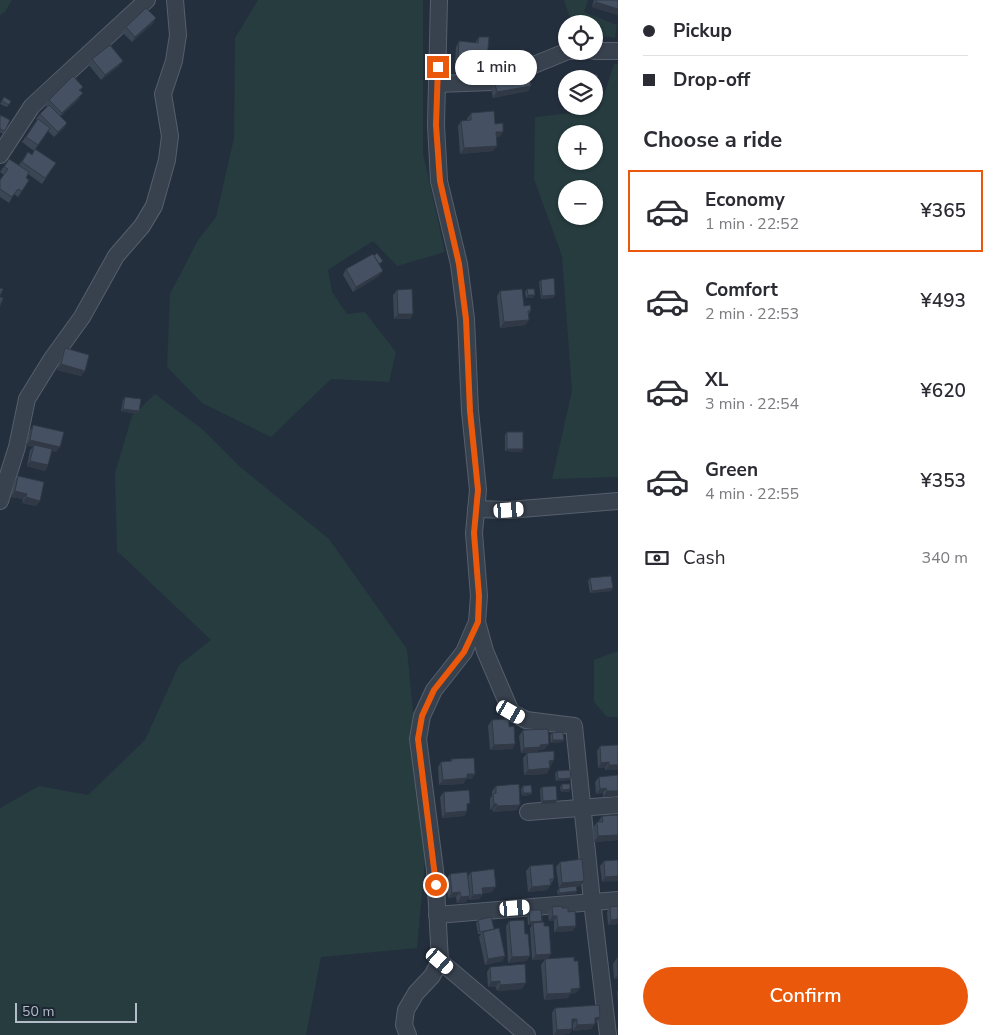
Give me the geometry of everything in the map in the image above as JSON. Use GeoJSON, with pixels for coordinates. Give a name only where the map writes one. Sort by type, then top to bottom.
{"type":"FeatureCollection","features":[{"type":"Feature","properties":{"kind":"street"},"geometry":{"type":"LineString","coordinates":[[0,155],[32,106],[147,0]]}},
{"type":"Feature","properties":{"kind":"street"},"geometry":{"type":"LineString","coordinates":[[0,501],[17,447],[27,399],[51,360],[82,317],[116,256],[142,226],[154,206],[168,160],[170,136],[163,94],[174,61],[178,35],[175,0]]}},
{"type":"Feature","properties":{"kind":"street"},"geometry":{"type":"LineString","coordinates":[[439,0],[436,125],[440,181],[459,264],[466,319],[470,411],[478,490],[474,533],[479,596],[478,622],[485,651],[511,712],[526,720],[574,726],[608,1035]]}},
{"type":"Feature","properties":{"kind":"street"},"geometry":{"type":"LineString","coordinates":[[603,51],[618,51]]}},
{"type":"Feature","properties":{"kind":"street"},"geometry":{"type":"LineString","coordinates":[[437,84],[492,82],[558,55]]}},
{"type":"Feature","properties":{"kind":"street"},"geometry":{"type":"LineString","coordinates":[[476,509],[509,510],[600,504],[618,501]]}},
{"type":"Feature","properties":{"kind":"street"},"geometry":{"type":"LineString","coordinates":[[408,1035],[404,1025],[406,1010],[416,993],[432,976],[440,961],[435,870],[418,739],[422,716],[434,690],[464,652],[478,622]]}},
{"type":"Feature","properties":{"kind":"street"},"geometry":{"type":"LineString","coordinates":[[528,812],[618,806]]}},
{"type":"Feature","properties":{"kind":"street"},"geometry":{"type":"LineString","coordinates":[[438,915],[618,900]]}},
{"type":"Feature","properties":{"kind":"street"},"geometry":{"type":"LineString","coordinates":[[440,961],[527,1035]]}},
{"type":"Feature","properties":{"kind":"green space"},"geometry":{"type":"Polygon","coordinates":[[[0,0],[12,0],[5,12],[0,15],[0,0]]]}},
{"type":"Feature","properties":{"kind":"green space"},"geometry":{"type":"Polygon","coordinates":[[[258,0],[423,0],[423,154],[445,252],[397,266],[373,241],[328,270],[332,292],[347,314],[365,312],[396,352],[389,382],[331,379],[271,437],[202,403],[167,367],[170,294],[198,240],[216,217],[234,138],[235,38],[258,0]]]}},
{"type":"Feature","properties":{"kind":"green space"},"geometry":{"type":"Polygon","coordinates":[[[564,0],[588,0],[584,12],[592,15],[569,15],[564,0]]]}},
{"type":"Feature","properties":{"kind":"green space"},"geometry":{"type":"Polygon","coordinates":[[[603,19],[617,25],[615,38],[603,36],[603,19]]]}},
{"type":"Feature","properties":{"kind":"green space"},"geometry":{"type":"Polygon","coordinates":[[[614,64],[618,64],[618,477],[552,479],[572,391],[562,256],[534,179],[535,117],[558,114],[603,115],[603,98],[614,64]]]}},
{"type":"Feature","properties":{"kind":"green space"},"geometry":{"type":"Polygon","coordinates":[[[155,394],[201,428],[239,466],[329,539],[407,649],[426,848],[417,948],[321,957],[306,1035],[0,1035],[0,808],[39,786],[88,795],[145,740],[179,665],[211,640],[117,551],[115,473],[132,416],[155,394]]]}},
{"type":"Feature","properties":{"kind":"green space"},"geometry":{"type":"Polygon","coordinates":[[[618,651],[618,717],[607,717],[594,702],[594,660],[618,651]]]}},
{"type":"Feature","properties":{"kind":"building"},"geometry":{"type":"Polygon","coordinates":[[[596,0],[618,0],[618,9],[596,2],[596,0]]]}},
{"type":"Feature","properties":{"kind":"building"},"geometry":{"type":"Polygon","coordinates":[[[146,8],[156,18],[135,37],[126,27],[146,8]]]}},
{"type":"Feature","properties":{"kind":"building"},"geometry":{"type":"Polygon","coordinates":[[[479,37],[489,37],[487,59],[458,57],[459,41],[478,43],[479,37]]]}},
{"type":"Feature","properties":{"kind":"building"},"geometry":{"type":"Polygon","coordinates":[[[110,45],[123,61],[105,75],[92,59],[110,45]]]}},
{"type":"Feature","properties":{"kind":"building"},"geometry":{"type":"Polygon","coordinates":[[[73,76],[83,87],[79,90],[83,93],[62,113],[49,100],[73,76]]]}},
{"type":"Feature","properties":{"kind":"building"},"geometry":{"type":"Polygon","coordinates":[[[530,77],[531,86],[497,92],[495,84],[530,77]]]}},
{"type":"Feature","properties":{"kind":"building"},"geometry":{"type":"Polygon","coordinates":[[[4,97],[11,101],[9,105],[2,101],[4,97]]]}},
{"type":"Feature","properties":{"kind":"building"},"geometry":{"type":"Polygon","coordinates":[[[49,105],[67,123],[58,132],[40,114],[49,105]]]}},
{"type":"Feature","properties":{"kind":"building"},"geometry":{"type":"Polygon","coordinates":[[[494,111],[495,124],[503,123],[503,132],[496,132],[497,146],[464,148],[461,121],[471,120],[471,113],[494,111]]]}},
{"type":"Feature","properties":{"kind":"building"},"geometry":{"type":"Polygon","coordinates":[[[0,115],[10,120],[5,131],[0,129],[0,115]]]}},
{"type":"Feature","properties":{"kind":"building"},"geometry":{"type":"Polygon","coordinates":[[[38,119],[50,128],[38,145],[26,137],[38,119]]]}},
{"type":"Feature","properties":{"kind":"building"},"geometry":{"type":"Polygon","coordinates":[[[35,149],[56,163],[45,178],[22,162],[28,152],[32,155],[35,149]]]}},
{"type":"Feature","properties":{"kind":"building"},"geometry":{"type":"Polygon","coordinates":[[[9,159],[29,172],[26,178],[29,180],[22,191],[18,189],[12,197],[0,189],[0,180],[8,169],[4,167],[9,159]]]}},
{"type":"Feature","properties":{"kind":"building"},"geometry":{"type":"Polygon","coordinates":[[[377,253],[383,261],[379,264],[374,256],[377,253]]]}},
{"type":"Feature","properties":{"kind":"building"},"geometry":{"type":"Polygon","coordinates":[[[373,254],[383,271],[356,287],[346,269],[373,254]]]}},
{"type":"Feature","properties":{"kind":"building"},"geometry":{"type":"Polygon","coordinates":[[[554,278],[555,295],[542,296],[541,280],[554,278]]]}},
{"type":"Feature","properties":{"kind":"building"},"geometry":{"type":"Polygon","coordinates":[[[412,289],[413,314],[398,314],[397,290],[412,289]]]}},
{"type":"Feature","properties":{"kind":"building"},"geometry":{"type":"Polygon","coordinates":[[[522,289],[524,306],[530,305],[531,310],[528,311],[529,320],[504,322],[500,291],[522,289]]]}},
{"type":"Feature","properties":{"kind":"building"},"geometry":{"type":"Polygon","coordinates":[[[527,289],[534,289],[535,295],[528,295],[527,289]]]}},
{"type":"Feature","properties":{"kind":"building"},"geometry":{"type":"Polygon","coordinates":[[[65,348],[89,355],[85,371],[61,364],[65,348]]]}},
{"type":"Feature","properties":{"kind":"building"},"geometry":{"type":"Polygon","coordinates":[[[125,397],[141,399],[139,411],[123,409],[125,397]]]}},
{"type":"Feature","properties":{"kind":"building"},"geometry":{"type":"Polygon","coordinates":[[[33,425],[64,432],[60,447],[30,440],[33,425]]]}},
{"type":"Feature","properties":{"kind":"building"},"geometry":{"type":"Polygon","coordinates":[[[507,432],[523,432],[523,449],[507,449],[507,432]]]}},
{"type":"Feature","properties":{"kind":"building"},"geometry":{"type":"Polygon","coordinates":[[[34,445],[52,449],[48,465],[30,461],[34,445]]]}},
{"type":"Feature","properties":{"kind":"building"},"geometry":{"type":"Polygon","coordinates":[[[18,476],[44,482],[40,501],[26,497],[27,494],[15,491],[18,476]]]}},
{"type":"Feature","properties":{"kind":"building"},"geometry":{"type":"Polygon","coordinates":[[[611,576],[613,588],[592,591],[590,578],[611,576]]]}},
{"type":"Feature","properties":{"kind":"building"},"geometry":{"type":"Polygon","coordinates":[[[509,719],[509,727],[514,726],[515,744],[494,745],[492,720],[509,719]]]}},
{"type":"Feature","properties":{"kind":"building"},"geometry":{"type":"Polygon","coordinates":[[[548,729],[549,744],[540,745],[540,747],[524,748],[523,730],[548,729]]]}},
{"type":"Feature","properties":{"kind":"building"},"geometry":{"type":"Polygon","coordinates":[[[563,732],[564,740],[553,740],[552,733],[563,732]]]}},
{"type":"Feature","properties":{"kind":"building"},"geometry":{"type":"Polygon","coordinates":[[[618,745],[618,765],[609,765],[609,762],[601,763],[600,746],[618,745]]]}},
{"type":"Feature","properties":{"kind":"building"},"geometry":{"type":"Polygon","coordinates":[[[554,751],[554,760],[549,761],[550,768],[528,770],[527,753],[554,751]]]}},
{"type":"Feature","properties":{"kind":"building"},"geometry":{"type":"Polygon","coordinates":[[[474,758],[475,774],[467,774],[467,778],[443,780],[441,762],[452,761],[451,759],[474,758]]]}},
{"type":"Feature","properties":{"kind":"building"},"geometry":{"type":"Polygon","coordinates":[[[570,770],[571,778],[558,779],[557,771],[570,770]]]}},
{"type":"Feature","properties":{"kind":"building"},"geometry":{"type":"Polygon","coordinates":[[[618,775],[618,791],[607,791],[606,788],[600,789],[599,777],[618,775]]]}},
{"type":"Feature","properties":{"kind":"building"},"geometry":{"type":"Polygon","coordinates":[[[519,784],[520,805],[497,806],[497,804],[494,804],[493,794],[496,793],[496,786],[519,784]]]}},
{"type":"Feature","properties":{"kind":"building"},"geometry":{"type":"Polygon","coordinates":[[[562,784],[570,784],[570,789],[562,790],[562,784]]]}},
{"type":"Feature","properties":{"kind":"building"},"geometry":{"type":"Polygon","coordinates":[[[531,785],[532,793],[523,793],[523,786],[531,785]]]}},
{"type":"Feature","properties":{"kind":"building"},"geometry":{"type":"Polygon","coordinates":[[[556,786],[557,800],[543,801],[542,787],[556,786]]]}},
{"type":"Feature","properties":{"kind":"building"},"geometry":{"type":"Polygon","coordinates":[[[469,790],[470,803],[467,804],[467,811],[445,813],[444,792],[469,790]]]}},
{"type":"Feature","properties":{"kind":"building"},"geometry":{"type":"Polygon","coordinates":[[[618,815],[618,835],[598,836],[597,822],[603,822],[602,816],[618,815]]]}},
{"type":"Feature","properties":{"kind":"building"},"geometry":{"type":"Polygon","coordinates":[[[582,859],[584,881],[562,883],[560,862],[582,859]]]}},
{"type":"Feature","properties":{"kind":"building"},"geometry":{"type":"Polygon","coordinates":[[[618,860],[618,876],[605,877],[604,861],[618,860]]]}},
{"type":"Feature","properties":{"kind":"building"},"geometry":{"type":"Polygon","coordinates":[[[553,864],[554,879],[550,879],[551,885],[532,887],[530,866],[553,864]]]}},
{"type":"Feature","properties":{"kind":"building"},"geometry":{"type":"Polygon","coordinates":[[[494,869],[496,887],[482,888],[483,894],[473,895],[471,872],[494,869]]]}},
{"type":"Feature","properties":{"kind":"building"},"geometry":{"type":"Polygon","coordinates":[[[467,872],[470,896],[461,897],[460,892],[452,893],[450,874],[467,872]]]}},
{"type":"Feature","properties":{"kind":"building"},"geometry":{"type":"Polygon","coordinates":[[[576,886],[577,891],[559,893],[559,888],[576,886]]]}},
{"type":"Feature","properties":{"kind":"building"},"geometry":{"type":"Polygon","coordinates":[[[562,906],[562,908],[568,908],[568,912],[575,911],[576,926],[558,927],[557,916],[553,916],[552,907],[562,906]]]}},
{"type":"Feature","properties":{"kind":"building"},"geometry":{"type":"Polygon","coordinates":[[[618,906],[618,919],[611,920],[610,907],[618,906]]]}},
{"type":"Feature","properties":{"kind":"building"},"geometry":{"type":"Polygon","coordinates":[[[529,910],[541,910],[542,921],[530,922],[529,910]]]}},
{"type":"Feature","properties":{"kind":"building"},"geometry":{"type":"Polygon","coordinates":[[[491,917],[494,929],[480,932],[478,920],[491,917]]]}},
{"type":"Feature","properties":{"kind":"building"},"geometry":{"type":"Polygon","coordinates":[[[524,920],[525,934],[528,934],[530,956],[512,957],[509,921],[524,920]]]}},
{"type":"Feature","properties":{"kind":"building"},"geometry":{"type":"Polygon","coordinates":[[[544,922],[544,926],[549,926],[551,954],[536,955],[533,923],[544,922]]]}},
{"type":"Feature","properties":{"kind":"building"},"geometry":{"type":"Polygon","coordinates":[[[499,928],[505,956],[488,959],[483,932],[499,928]]]}},
{"type":"Feature","properties":{"kind":"building"},"geometry":{"type":"Polygon","coordinates":[[[574,957],[574,961],[578,961],[580,988],[571,989],[571,993],[547,994],[545,959],[574,957]]]}},
{"type":"Feature","properties":{"kind":"building"},"geometry":{"type":"Polygon","coordinates":[[[525,964],[526,983],[500,985],[500,981],[491,982],[490,967],[525,964]]]}},
{"type":"Feature","properties":{"kind":"building"},"geometry":{"type":"Polygon","coordinates":[[[599,1005],[600,1017],[595,1018],[595,1024],[577,1025],[577,1019],[572,1019],[572,1029],[557,1030],[555,1008],[599,1005]]]}},
{"type":"Feature","properties":{"kind":"route"},"geometry":{"type":"LineString","coordinates":[[436,885],[418,739],[422,716],[434,690],[464,652],[478,622],[479,596],[474,533],[478,490],[470,411],[466,319],[459,264],[440,181],[436,125],[438,67]]}}]}
